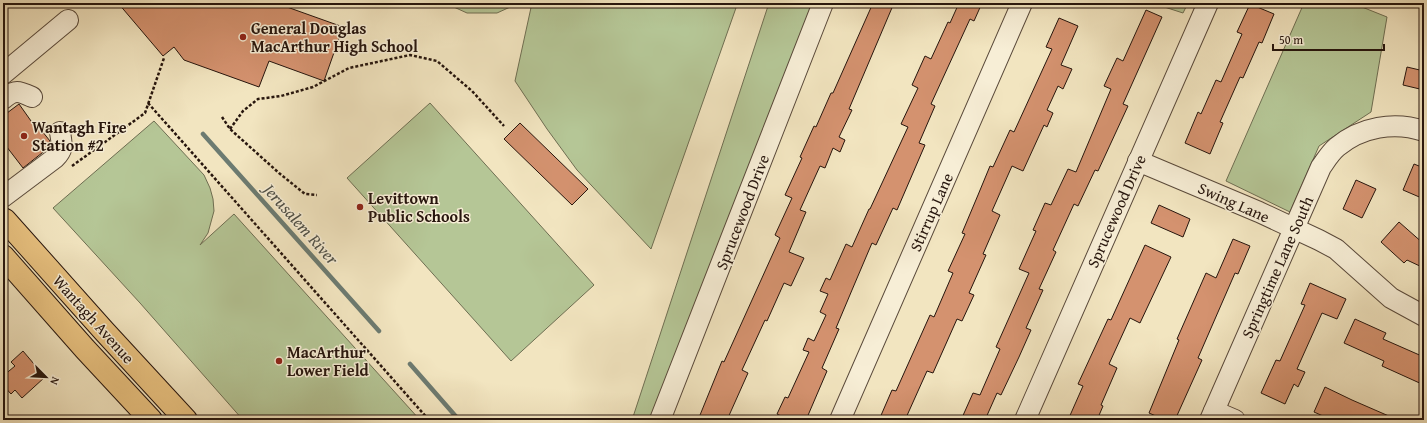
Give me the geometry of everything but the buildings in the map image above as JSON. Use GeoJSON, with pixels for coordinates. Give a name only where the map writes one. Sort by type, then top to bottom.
{"type":"FeatureCollection","features":[{"type":"Feature","properties":{"kind":"main road","name":"Wantagh Avenue"},"geometry":{"type":"LineString","coordinates":[[3,219],[186,420]]}},
{"type":"Feature","properties":{"kind":"main road","name":"Wantagh Avenue"},"geometry":{"type":"LineString","coordinates":[[3,256],[77,340],[151,420]]}},
{"type":"Feature","properties":{"kind":"main road"},"geometry":{"type":"LineString","coordinates":[[77,340],[97,323]]}},
{"type":"Feature","properties":{"kind":"street","name":"Sprucewood Drive"},"geometry":{"type":"LineString","coordinates":[[660,420],[823,3]]}},
{"type":"Feature","properties":{"kind":"street","name":"Stirrup Lane"},"geometry":{"type":"LineString","coordinates":[[840,420],[1022,3]]}},
{"type":"Feature","properties":{"kind":"street","name":"Sprucewood Drive"},"geometry":{"type":"LineString","coordinates":[[1026,420],[1208,3]]}},
{"type":"Feature","properties":{"kind":"street"},"geometry":{"type":"LineString","coordinates":[[3,74],[68,20]]}},
{"type":"Feature","properties":{"kind":"street"},"geometry":{"type":"LineString","coordinates":[[3,99],[10,93],[15,92],[21,92],[32,97]]}},
{"type":"Feature","properties":{"kind":"street","name":"Springtime Lane South"},"geometry":{"type":"LineString","coordinates":[[1212,416],[1321,166],[1337,147],[1356,135],[1366,131],[1385,126],[1400,126],[1424,131]]}},
{"type":"Feature","properties":{"kind":"street"},"geometry":{"type":"LineString","coordinates":[[3,197],[61,152],[62,146],[60,132]]}},
{"type":"Feature","properties":{"kind":"street","name":"Swing Lane"},"geometry":{"type":"LineString","coordinates":[[1138,161],[1259,212],[1336,249],[1391,298],[1424,316]]}},
{"type":"Feature","properties":{"kind":"street"},"geometry":{"type":"LineString","coordinates":[[1212,416],[1235,420]]}},
{"type":"Feature","properties":{"kind":"path"},"geometry":{"type":"LineString","coordinates":[[230,129],[243,111],[258,99],[281,96],[312,87],[349,68],[410,55],[437,62],[472,91],[504,126]]}},
{"type":"Feature","properties":{"kind":"path"},"geometry":{"type":"LineString","coordinates":[[69,168],[145,113],[164,58]]}},
{"type":"Feature","properties":{"kind":"path"},"geometry":{"type":"LineString","coordinates":[[148,103],[429,420]]}},
{"type":"Feature","properties":{"kind":"path"},"geometry":{"type":"LineString","coordinates":[[222,117],[230,129],[279,173],[305,194],[316,196]]}},
{"type":"Feature","properties":{"kind":"green space"},"geometry":{"type":"Polygon","coordinates":[[[445,3],[519,3],[497,13],[467,13],[445,3]]]}},
{"type":"Feature","properties":{"kind":"green space"},"geometry":{"type":"Polygon","coordinates":[[[532,3],[733,3],[737,5],[651,249],[577,170],[515,81],[532,3]]]}},
{"type":"Feature","properties":{"kind":"green space"},"geometry":{"type":"Polygon","coordinates":[[[769,3],[821,3],[658,420],[632,420],[769,3]]]}},
{"type":"Feature","properties":{"kind":"green space"},"geometry":{"type":"Polygon","coordinates":[[[1152,3],[1188,3],[1183,13],[1152,3]]]}},
{"type":"Feature","properties":{"kind":"green space"},"geometry":{"type":"Polygon","coordinates":[[[1304,3],[1352,3],[1387,17],[1371,112],[1319,146],[1290,212],[1226,181],[1304,3]]]}},
{"type":"Feature","properties":{"kind":"green space"},"geometry":{"type":"Polygon","coordinates":[[[430,103],[594,285],[511,361],[347,178],[430,103]]]}},
{"type":"Feature","properties":{"kind":"green space","name":"MacArthur Lower Field"},"geometry":{"type":"Polygon","coordinates":[[[154,121],[204,175],[210,188],[214,211],[208,233],[200,245],[234,214],[420,420],[243,420],[140,303],[53,208],[154,121]]]}},
{"type":"Feature","properties":{"kind":"waterway","name":"Jerusalem River"},"geometry":{"type":"LineString","coordinates":[[203,134],[379,331]]}},
{"type":"Feature","properties":{"kind":"waterway","name":"Jerusalem River"},"geometry":{"type":"LineString","coordinates":[[410,364],[459,420]]}},
{"type":"Feature","properties":{"kind":"place","name":"General Douglas MacArthur High School"},"geometry":{"type":"Point","coordinates":[243,37]}},
{"type":"Feature","properties":{"kind":"place","name":"Wantagh Fire Station #2"},"geometry":{"type":"Point","coordinates":[24,136]}},
{"type":"Feature","properties":{"kind":"place","name":"Levittown Public Schools"},"geometry":{"type":"Point","coordinates":[360,207]}},
{"type":"Feature","properties":{"kind":"place","name":"MacArthur Lower Field"},"geometry":{"type":"Point","coordinates":[279,361]}}]}
